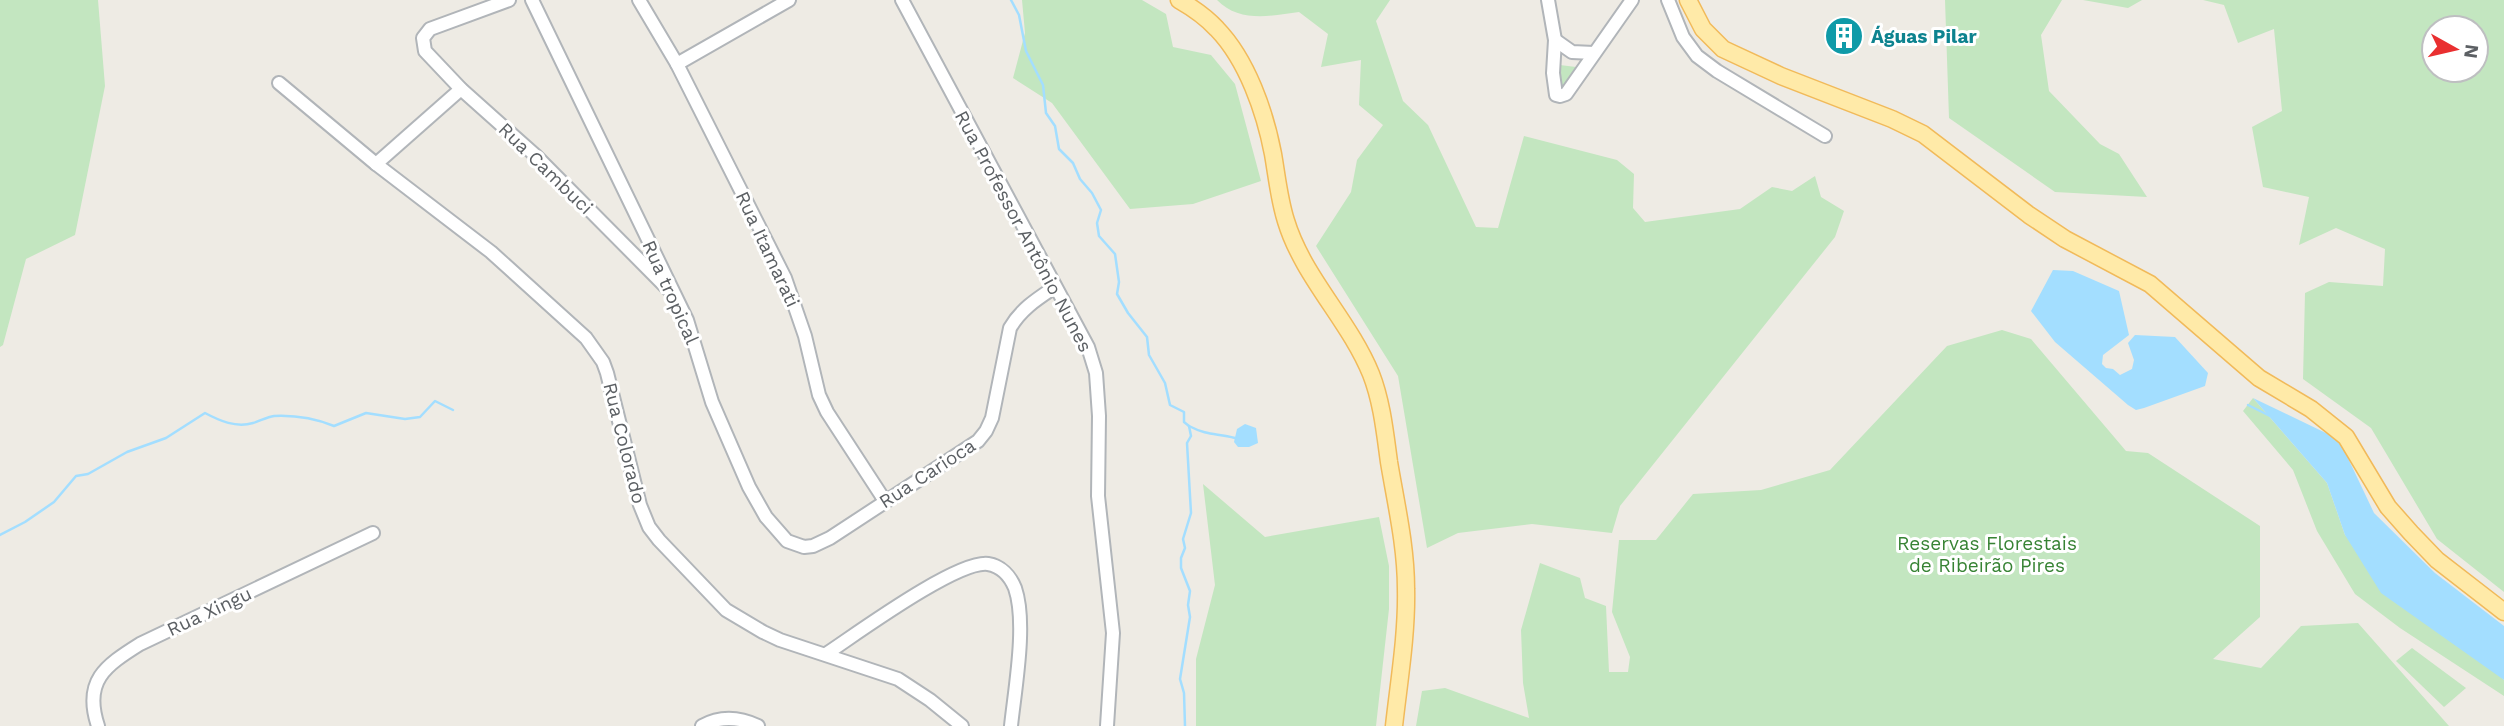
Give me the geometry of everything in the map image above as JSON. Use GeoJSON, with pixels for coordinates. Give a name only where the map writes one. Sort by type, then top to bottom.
{"type":"FeatureCollection","features":[{"type":"Feature","properties":{"kind":"main road"},"geometry":{"type":"LineString","coordinates":[[1180,0],[1198,11],[1219,30],[1238,58],[1262,114],[1287,224],[1299,251],[1360,350],[1379,398],[1405,558],[1406,614],[1394,726]]}},
{"type":"Feature","properties":{"kind":"main road"},"geometry":{"type":"LineString","coordinates":[[1688,0],[1703,29],[1723,49],[1781,76],[1880,114],[1923,134],[2065,239],[2130,271],[2150,284],[2259,378],[2311,409],[2346,438],[2388,507],[2411,533],[2437,559],[2504,612]]}},
{"type":"Feature","properties":{"kind":"street","name":"Rua Cambuci"},"geometry":{"type":"LineString","coordinates":[[509,0],[430,29],[423,38],[425,51],[461,89],[535,155],[676,297]]}},
{"type":"Feature","properties":{"kind":"street","name":"Rua tropical"},"geometry":{"type":"LineString","coordinates":[[532,0],[687,320],[712,402],[749,487],[780,536],[796,546],[813,547],[830,538]]}},
{"type":"Feature","properties":{"kind":"street","name":"Rua Itamarati"},"geometry":{"type":"LineString","coordinates":[[639,0],[677,65],[785,278],[805,336],[819,395],[827,412],[884,501]]}},
{"type":"Feature","properties":{"kind":"street"},"geometry":{"type":"LineString","coordinates":[[677,65],[789,0]]}},
{"type":"Feature","properties":{"kind":"street","name":"Rua Professor Antônio Nunes"},"geometry":{"type":"LineString","coordinates":[[902,0],[1088,347],[1096,373],[1099,416],[1098,496],[1113,633],[1107,726]]}},
{"type":"Feature","properties":{"kind":"street"},"geometry":{"type":"LineString","coordinates":[[1548,0],[1555,40],[1554,87],[1556,95],[1560,96],[1566,94],[1632,0]]}},
{"type":"Feature","properties":{"kind":"street"},"geometry":{"type":"LineString","coordinates":[[1668,0],[1683,37],[1697,56],[1717,71],[1825,136]]}},
{"type":"Feature","properties":{"kind":"street"},"geometry":{"type":"LineString","coordinates":[[1555,40],[1572,52],[1594,53]]}},
{"type":"Feature","properties":{"kind":"street","name":"Rua Colorado"},"geometry":{"type":"LineString","coordinates":[[279,83],[376,164],[491,252],[586,338],[598,353],[607,373],[640,505],[649,527],[726,610],[763,632],[898,679],[930,699],[962,726]]}},
{"type":"Feature","properties":{"kind":"street"},"geometry":{"type":"LineString","coordinates":[[376,164],[461,89]]}},
{"type":"Feature","properties":{"kind":"street","name":"Rua Carioca"},"geometry":{"type":"LineString","coordinates":[[830,538],[967,450],[986,432],[998,391],[1010,328],[1028,305],[1055,287]]}},
{"type":"Feature","properties":{"kind":"street","name":"Rua Xingu"},"geometry":{"type":"LineString","coordinates":[[98,726],[93,712],[94,687],[102,672],[115,660],[140,644],[373,533]]}},
{"type":"Feature","properties":{"kind":"street"},"geometry":{"type":"LineString","coordinates":[[826,654],[957,571],[988,564],[1001,568],[1010,578],[1019,607],[1011,726]]}},
{"type":"Feature","properties":{"kind":"street"},"geometry":{"type":"LineString","coordinates":[[702,726],[711,721],[727,719],[748,721],[758,726]]}},
{"type":"Feature","properties":{"kind":"green space"},"geometry":{"type":"Polygon","coordinates":[[[0,0],[98,0],[105,86],[75,235],[26,259],[3,345],[0,347],[0,0]]]}},
{"type":"Feature","properties":{"kind":"green space"},"geometry":{"type":"Polygon","coordinates":[[[1022,0],[1142,0],[1166,14],[1173,47],[1211,55],[1235,84],[1261,181],[1193,204],[1130,209],[1052,103],[1013,78],[1025,33],[1022,0]]]}},
{"type":"Feature","properties":{"kind":"green space"},"geometry":{"type":"Polygon","coordinates":[[[1217,0],[1390,0],[1376,21],[1403,101],[1428,125],[1476,227],[1498,228],[1524,136],[1617,160],[1634,174],[1633,208],[1645,222],[1740,209],[1772,187],[1792,191],[1815,176],[1821,197],[1844,211],[1835,237],[1620,506],[1612,533],[1532,524],[1458,533],[1427,548],[1398,376],[1316,246],[1351,192],[1357,160],[1383,125],[1359,105],[1361,60],[1321,67],[1328,34],[1299,12],[1267,16],[1245,15],[1217,0]]]}},
{"type":"Feature","properties":{"kind":"green space"},"geometry":{"type":"Polygon","coordinates":[[[1945,0],[2062,0],[2041,35],[2049,91],[2100,144],[2119,154],[2147,197],[2055,192],[1949,118],[1945,0]]]}},
{"type":"Feature","properties":{"kind":"green space"},"geometry":{"type":"Polygon","coordinates":[[[2083,0],[2142,0],[2128,8],[2083,0]]]}},
{"type":"Feature","properties":{"kind":"green space"},"geometry":{"type":"Polygon","coordinates":[[[2203,0],[2504,0],[2504,592],[2437,539],[2371,428],[2303,379],[2305,293],[2329,282],[2383,286],[2385,249],[2336,228],[2299,245],[2309,197],[2263,187],[2252,127],[2282,111],[2274,29],[2238,43],[2224,5],[2203,0]]]}},
{"type":"Feature","properties":{"kind":"green space"},"geometry":{"type":"Polygon","coordinates":[[[1554,59],[1560,65],[1576,67],[1559,92],[1554,59]]]}},
{"type":"Feature","properties":{"kind":"green space","name":"Reservas Florestais de Ribeirão Pires"},"geometry":{"type":"Polygon","coordinates":[[[2002,330],[2031,339],[2126,451],[2148,453],[2260,526],[2260,617],[2213,659],[2261,668],[2301,626],[2358,623],[2449,726],[1416,726],[1422,691],[1445,688],[1529,718],[1523,683],[1521,630],[1540,563],[1580,578],[1585,598],[1606,606],[1609,672],[1628,672],[1630,657],[1612,612],[1619,540],[1656,540],[1693,494],[1761,490],[1830,470],[1947,346],[2002,330]]]}},
{"type":"Feature","properties":{"kind":"green space"},"geometry":{"type":"Polygon","coordinates":[[[2253,398],[2327,483],[2345,535],[2504,680],[2504,696],[2400,628],[2355,594],[2317,531],[2293,470],[2243,411],[2253,398]]]}},
{"type":"Feature","properties":{"kind":"green space"},"geometry":{"type":"Polygon","coordinates":[[[1203,484],[1265,537],[1379,517],[1389,566],[1389,609],[1376,726],[1196,726],[1196,659],[1215,585],[1203,484]]]}},
{"type":"Feature","properties":{"kind":"green space"},"geometry":{"type":"Polygon","coordinates":[[[2412,648],[2466,688],[2444,707],[2396,661],[2412,648]]]}},
{"type":"Feature","properties":{"kind":"water"},"geometry":{"type":"Polygon","coordinates":[[[2053,270],[2073,271],[2119,291],[2129,335],[2103,355],[2102,364],[2106,368],[2113,369],[2120,375],[2132,369],[2134,360],[2128,343],[2135,335],[2175,337],[2208,373],[2205,386],[2136,410],[2128,405],[2055,342],[2031,311],[2053,270]]]}},
{"type":"Feature","properties":{"kind":"water"},"geometry":{"type":"Polygon","coordinates":[[[2253,398],[2330,435],[2341,445],[2374,513],[2435,573],[2504,626],[2504,680],[2381,593],[2345,535],[2327,483],[2253,398]]]}},
{"type":"Feature","properties":{"kind":"water"},"geometry":{"type":"Polygon","coordinates":[[[1245,424],[1256,428],[1258,443],[1249,447],[1238,447],[1234,442],[1237,429],[1245,424]]]}},
{"type":"Feature","properties":{"kind":"waterway"},"geometry":{"type":"LineString","coordinates":[[1011,0],[1019,15],[1026,51],[1043,85],[1046,113],[1055,126],[1059,149],[1073,163],[1080,179],[1101,210],[1097,223],[1099,236],[1115,254],[1119,282],[1117,294],[1147,337],[1149,355],[1165,383],[1170,405],[1184,412],[1184,422],[1189,426],[1191,436],[1187,443],[1191,513],[1183,539],[1185,548],[1181,558],[1181,568],[1190,591],[1190,617],[1180,679],[1184,693],[1185,726]]}},
{"type":"Feature","properties":{"kind":"waterway"},"geometry":{"type":"LineString","coordinates":[[0,535],[54,502],[76,476],[88,474],[127,452],[166,438],[205,413],[234,424],[247,424],[282,416],[312,419],[334,426],[366,413],[405,419],[420,417],[435,401],[453,410]]}},
{"type":"Feature","properties":{"kind":"waterway"},"geometry":{"type":"LineString","coordinates":[[2248,405],[2270,416]]}},
{"type":"Feature","properties":{"kind":"waterway"},"geometry":{"type":"LineString","coordinates":[[1189,426],[1207,433],[1235,438]]}},
{"type":"Feature","properties":{"kind":"place","name":"Águas Pilar"},"geometry":{"type":"Point","coordinates":[1844,36]}}]}
